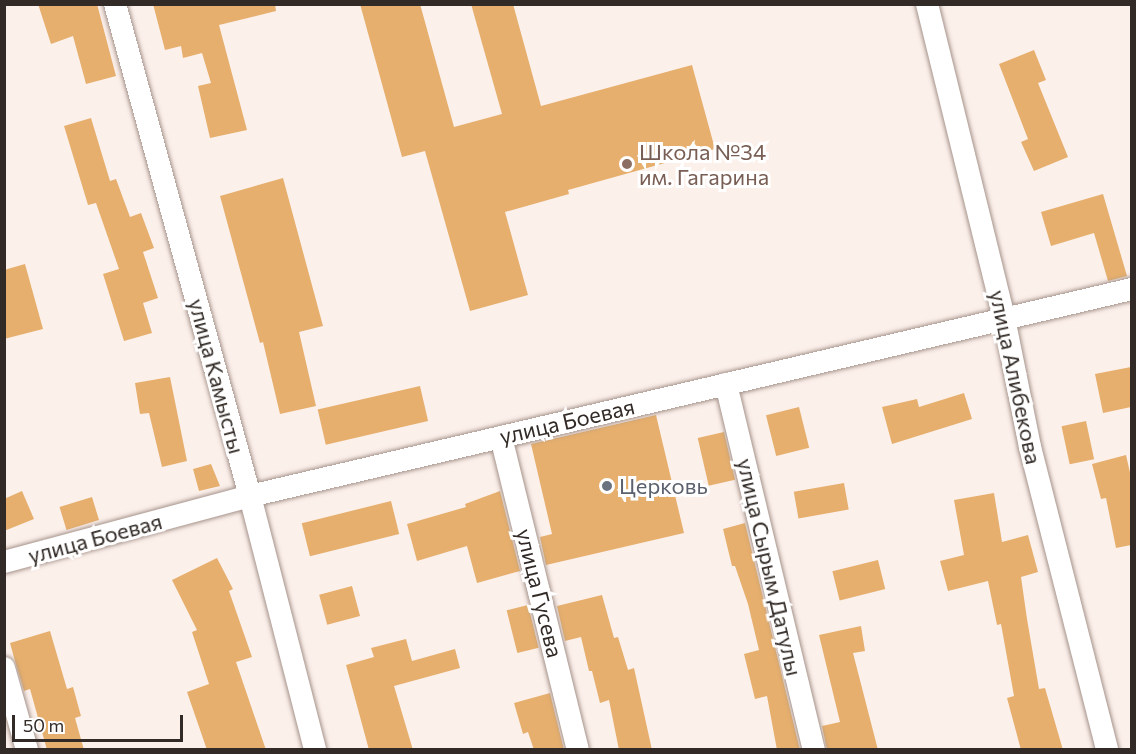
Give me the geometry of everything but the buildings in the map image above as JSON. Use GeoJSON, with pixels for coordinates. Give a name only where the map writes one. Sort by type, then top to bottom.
{"type":"FeatureCollection","features":[{"type":"Feature","properties":{"kind":"street","name":"улица Камысты"},"geometry":{"type":"LineString","coordinates":[[115,4],[250,496],[315,750]]}},
{"type":"Feature","properties":{"kind":"street","name":"улица Алибекова"},"geometry":{"type":"LineString","coordinates":[[927,4],[1004,318],[1030,447],[1107,750]]}},
{"type":"Feature","properties":{"kind":"street","name":"улица Боевая"},"geometry":{"type":"LineString","coordinates":[[4,562],[250,496],[1131,289]]}},
{"type":"Feature","properties":{"kind":"street","name":"улица Сырым Датулы"},"geometry":{"type":"LineString","coordinates":[[726,384],[814,750]]}},
{"type":"Feature","properties":{"kind":"street","name":"улица Гусева"},"geometry":{"type":"LineString","coordinates":[[501,437],[578,750]]}},
{"type":"Feature","properties":{"kind":"street"},"geometry":{"type":"LineString","coordinates":[[4,668],[27,750]]}},
{"type":"Feature","properties":{"kind":"place","name":"Школа №34 им. Гагарина"},"geometry":{"type":"Point","coordinates":[627,164]}},
{"type":"Feature","properties":{"kind":"place","name":"Церковь"},"geometry":{"type":"Point","coordinates":[607,486]}}]}
